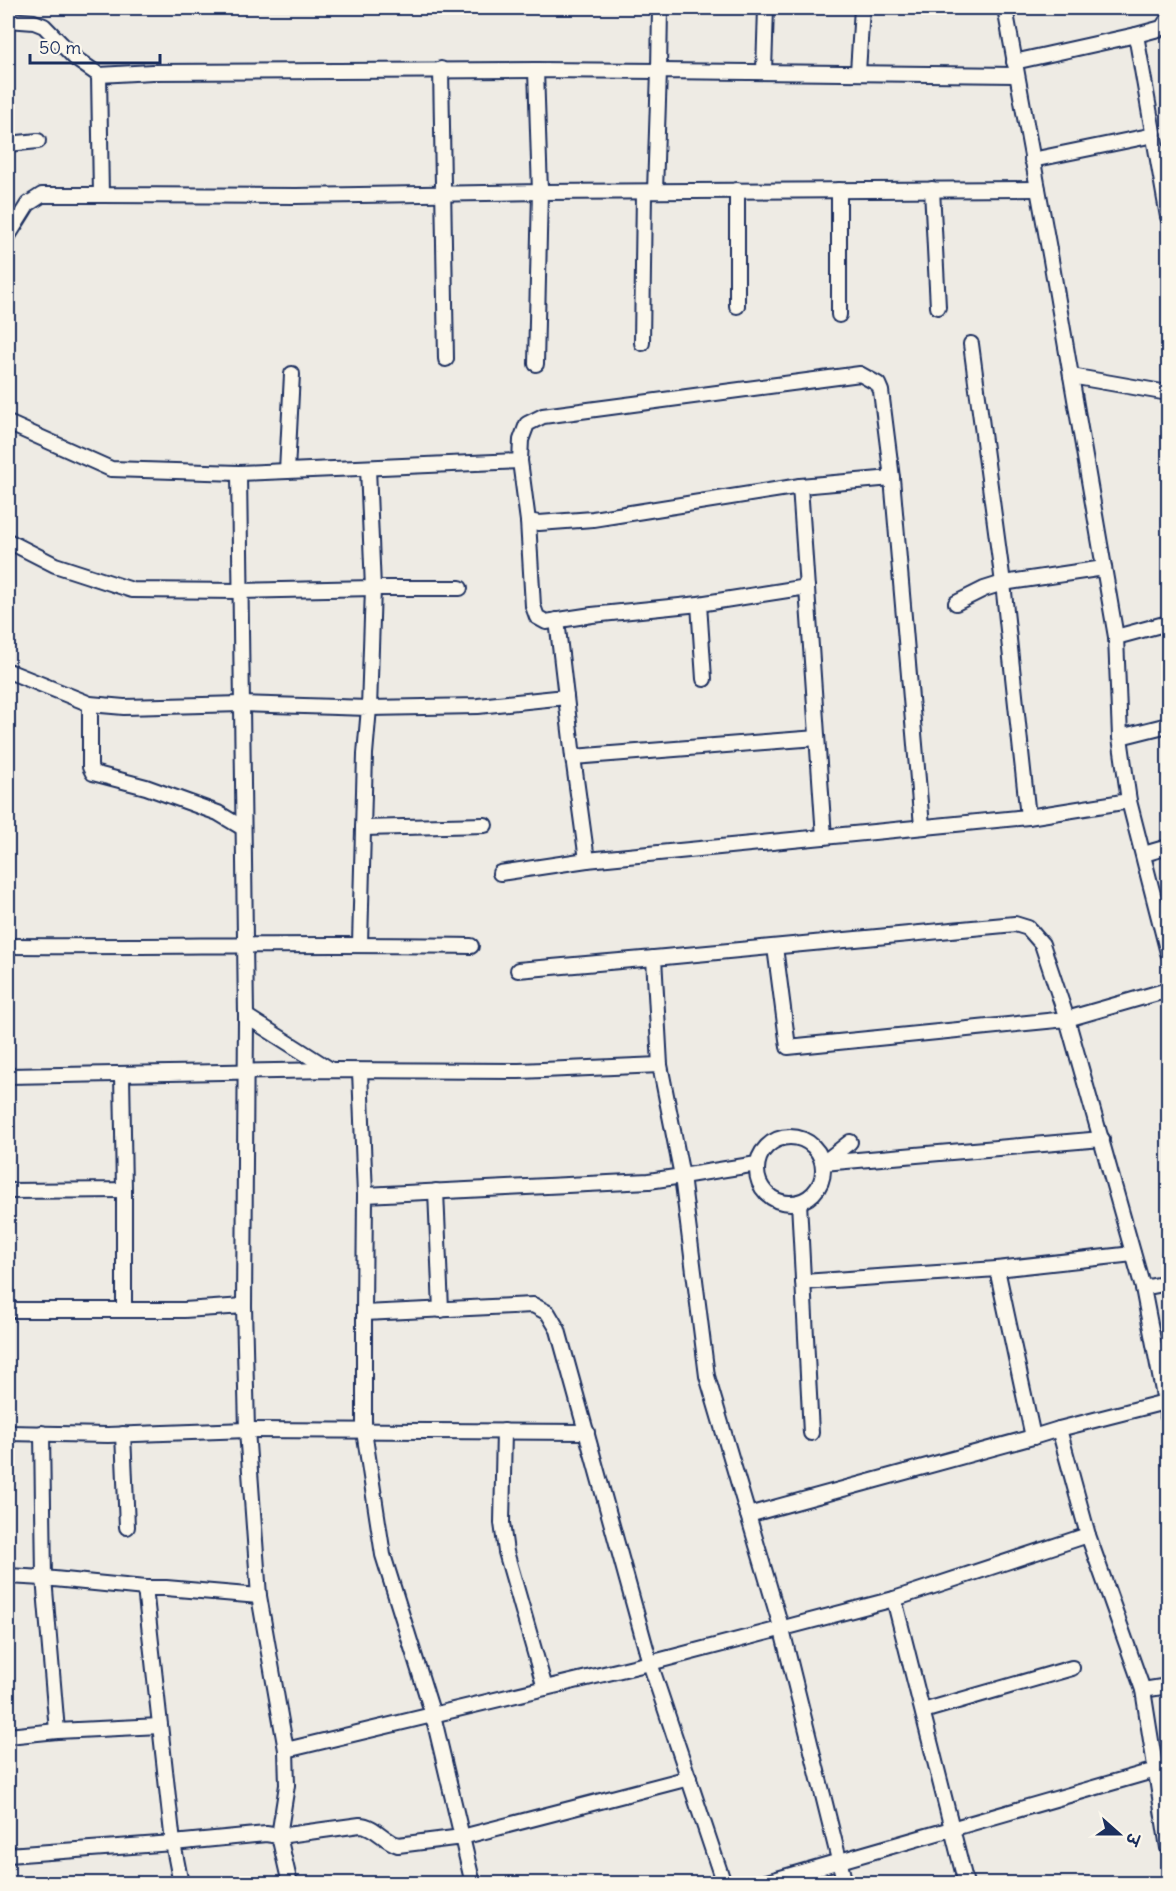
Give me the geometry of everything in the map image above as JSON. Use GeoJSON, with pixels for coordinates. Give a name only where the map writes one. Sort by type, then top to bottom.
{"type":"FeatureCollection","features":[{"type":"Feature","properties":{"kind":"street"},"geometry":{"type":"LineString","coordinates":[[642,343],[659,71],[660,8]]}},
{"type":"Feature","properties":{"kind":"street"},"geometry":{"type":"LineString","coordinates":[[764,72],[766,8]]}},
{"type":"Feature","properties":{"kind":"street"},"geometry":{"type":"LineString","coordinates":[[858,72],[861,8]]}},
{"type":"Feature","properties":{"kind":"street"},"geometry":{"type":"LineString","coordinates":[[1005,8],[1116,637],[1120,737],[1129,801],[1168,953]]}},
{"type":"Feature","properties":{"kind":"street"},"geometry":{"type":"LineString","coordinates":[[8,20],[34,22],[44,26],[76,59],[99,75],[152,72],[441,69],[858,72],[1016,68],[1162,28],[1168,19]]}},
{"type":"Feature","properties":{"kind":"street"},"geometry":{"type":"LineString","coordinates":[[1136,35],[1168,217]]}},
{"type":"Feature","properties":{"kind":"street"},"geometry":{"type":"LineString","coordinates":[[441,69],[446,359]]}},
{"type":"Feature","properties":{"kind":"street"},"geometry":{"type":"LineString","coordinates":[[536,70],[540,192],[536,364]]}},
{"type":"Feature","properties":{"kind":"street"},"geometry":{"type":"LineString","coordinates":[[99,75],[101,195]]}},
{"type":"Feature","properties":{"kind":"street"},"geometry":{"type":"LineString","coordinates":[[1032,160],[1154,135]]}},
{"type":"Feature","properties":{"kind":"street"},"geometry":{"type":"LineString","coordinates":[[8,144],[38,141]]}},
{"type":"Feature","properties":{"kind":"street"},"geometry":{"type":"LineString","coordinates":[[8,236],[28,204],[42,195],[296,196],[839,189],[1038,189]]}},
{"type":"Feature","properties":{"kind":"street"},"geometry":{"type":"LineString","coordinates":[[839,189],[839,315]]}},
{"type":"Feature","properties":{"kind":"street"},"geometry":{"type":"LineString","coordinates":[[932,189],[938,307]]}},
{"type":"Feature","properties":{"kind":"street"},"geometry":{"type":"LineString","coordinates":[[737,190],[737,306]]}},
{"type":"Feature","properties":{"kind":"street"},"geometry":{"type":"LineString","coordinates":[[971,344],[1003,583],[1028,817]]}},
{"type":"Feature","properties":{"kind":"street"},"geometry":{"type":"LineString","coordinates":[[287,471],[292,374]]}},
{"type":"Feature","properties":{"kind":"street"},"geometry":{"type":"LineString","coordinates":[[807,587],[699,604],[546,622],[537,617],[533,606],[528,520],[520,461],[521,440],[527,424],[543,416],[860,374],[878,384],[881,391],[892,478],[922,826]]}},
{"type":"Feature","properties":{"kind":"street"},"geometry":{"type":"LineString","coordinates":[[1071,376],[1168,393]]}},
{"type":"Feature","properties":{"kind":"street"},"geometry":{"type":"LineString","coordinates":[[8,423],[111,469],[239,473],[520,461]]}},
{"type":"Feature","properties":{"kind":"street"},"geometry":{"type":"LineString","coordinates":[[360,944],[365,754],[373,588],[368,468]]}},
{"type":"Feature","properties":{"kind":"street"},"geometry":{"type":"LineString","coordinates":[[239,473],[246,1016],[244,1306],[247,1430],[259,1596],[286,1750],[286,1785],[279,1836],[290,1884]]}},
{"type":"Feature","properties":{"kind":"street"},"geometry":{"type":"LineString","coordinates":[[528,520],[540,523],[593,519],[800,486],[892,478]]}},
{"type":"Feature","properties":{"kind":"street"},"geometry":{"type":"LineString","coordinates":[[800,486],[824,837]]}},
{"type":"Feature","properties":{"kind":"street"},"geometry":{"type":"LineString","coordinates":[[8,541],[55,565],[132,590],[460,588]]}},
{"type":"Feature","properties":{"kind":"street"},"geometry":{"type":"LineString","coordinates":[[956,603],[984,589],[1003,583],[1104,568]]}},
{"type":"Feature","properties":{"kind":"street"},"geometry":{"type":"LineString","coordinates":[[699,604],[704,679]]}},
{"type":"Feature","properties":{"kind":"street"},"geometry":{"type":"LineString","coordinates":[[557,620],[587,860]]}},
{"type":"Feature","properties":{"kind":"street"},"geometry":{"type":"LineString","coordinates":[[1116,637],[1168,623]]}},
{"type":"Feature","properties":{"kind":"street"},"geometry":{"type":"LineString","coordinates":[[8,674],[90,704],[124,706],[242,704],[369,708],[478,706],[566,697]]}},
{"type":"Feature","properties":{"kind":"street"},"geometry":{"type":"LineString","coordinates":[[90,704],[90,767],[93,773],[146,787],[219,813],[243,828]]}},
{"type":"Feature","properties":{"kind":"street"},"geometry":{"type":"LineString","coordinates":[[1120,737],[1168,725]]}},
{"type":"Feature","properties":{"kind":"street"},"geometry":{"type":"LineString","coordinates":[[573,757],[817,738]]}},
{"type":"Feature","properties":{"kind":"street"},"geometry":{"type":"LineString","coordinates":[[501,873],[587,860],[1028,817],[1129,801]]}},
{"type":"Feature","properties":{"kind":"street"},"geometry":{"type":"LineString","coordinates":[[363,828],[484,825]]}},
{"type":"Feature","properties":{"kind":"street"},"geometry":{"type":"LineString","coordinates":[[1144,854],[1168,847]]}},
{"type":"Feature","properties":{"kind":"street"},"geometry":{"type":"LineString","coordinates":[[518,970],[1015,924],[1028,928],[1042,944],[1067,1019],[1102,1139],[1163,1362],[1168,1417]]}},
{"type":"Feature","properties":{"kind":"street"},"geometry":{"type":"LineString","coordinates":[[8,946],[360,944],[471,946]]}},
{"type":"Feature","properties":{"kind":"street"},"geometry":{"type":"LineString","coordinates":[[775,947],[788,1047],[1067,1019],[1168,990]]}},
{"type":"Feature","properties":{"kind":"street"},"geometry":{"type":"LineString","coordinates":[[654,958],[660,1065],[682,1176],[707,1376],[782,1630],[845,1884]]}},
{"type":"Feature","properties":{"kind":"street"},"geometry":{"type":"LineString","coordinates":[[246,1016],[331,1070]]}},
{"type":"Feature","properties":{"kind":"street"},"geometry":{"type":"LineString","coordinates":[[8,1077],[331,1070],[519,1071],[660,1065]]}},
{"type":"Feature","properties":{"kind":"street"},"geometry":{"type":"LineString","coordinates":[[360,1071],[365,1195],[364,1431],[385,1564],[433,1715],[473,1884]]}},
{"type":"Feature","properties":{"kind":"street"},"geometry":{"type":"LineString","coordinates":[[122,1074],[124,1310]]}},
{"type":"Feature","properties":{"kind":"street"},"geometry":{"type":"LineString","coordinates":[[788,1137],[806,1141],[819,1154],[823,1164],[821,1183],[816,1192],[799,1202],[789,1204],[780,1202],[764,1191],[759,1183],[757,1164],[765,1148],[779,1139],[788,1137]]}},
{"type":"Feature","properties":{"kind":"street"},"geometry":{"type":"LineString","coordinates":[[823,1164],[1102,1139]]}},
{"type":"Feature","properties":{"kind":"street"},"geometry":{"type":"LineString","coordinates":[[823,1164],[850,1142]]}},
{"type":"Feature","properties":{"kind":"street"},"geometry":{"type":"LineString","coordinates":[[365,1195],[649,1181],[757,1164]]}},
{"type":"Feature","properties":{"kind":"street"},"geometry":{"type":"LineString","coordinates":[[8,1191],[124,1190]]}},
{"type":"Feature","properties":{"kind":"street"},"geometry":{"type":"LineString","coordinates":[[436,1191],[441,1310]]}},
{"type":"Feature","properties":{"kind":"street"},"geometry":{"type":"LineString","coordinates":[[799,1202],[811,1433]]}},
{"type":"Feature","properties":{"kind":"street"},"geometry":{"type":"LineString","coordinates":[[802,1282],[997,1269],[1133,1254]]}},
{"type":"Feature","properties":{"kind":"street"},"geometry":{"type":"LineString","coordinates":[[997,1269],[1033,1437]]}},
{"type":"Feature","properties":{"kind":"street"},"geometry":{"type":"LineString","coordinates":[[1143,1288],[1168,1283]]}},
{"type":"Feature","properties":{"kind":"street"},"geometry":{"type":"LineString","coordinates":[[364,1313],[533,1305],[548,1313],[558,1330],[650,1663],[724,1884]]}},
{"type":"Feature","properties":{"kind":"street"},"geometry":{"type":"LineString","coordinates":[[8,1310],[184,1310],[244,1306]]}},
{"type":"Feature","properties":{"kind":"street"},"geometry":{"type":"LineString","coordinates":[[748,1515],[1059,1429],[1166,1402]]}},
{"type":"Feature","properties":{"kind":"street"},"geometry":{"type":"LineString","coordinates":[[1059,1429],[1088,1535],[1143,1690],[1168,1848]]}},
{"type":"Feature","properties":{"kind":"street"},"geometry":{"type":"LineString","coordinates":[[8,1433],[123,1434],[247,1430],[586,1432]]}},
{"type":"Feature","properties":{"kind":"street"},"geometry":{"type":"LineString","coordinates":[[504,1431],[502,1523],[506,1552],[545,1688]]}},
{"type":"Feature","properties":{"kind":"street"},"geometry":{"type":"LineString","coordinates":[[42,1433],[44,1578],[57,1731]]}},
{"type":"Feature","properties":{"kind":"street"},"geometry":{"type":"LineString","coordinates":[[123,1434],[127,1527]]}},
{"type":"Feature","properties":{"kind":"street"},"geometry":{"type":"LineString","coordinates":[[286,1750],[782,1630],[894,1599],[1088,1535]]}},
{"type":"Feature","properties":{"kind":"street"},"geometry":{"type":"LineString","coordinates":[[8,1576],[259,1596]]}},
{"type":"Feature","properties":{"kind":"street"},"geometry":{"type":"LineString","coordinates":[[145,1588],[173,1843],[182,1884]]}},
{"type":"Feature","properties":{"kind":"street"},"geometry":{"type":"LineString","coordinates":[[894,1599],[966,1884]]}},
{"type":"Feature","properties":{"kind":"street"},"geometry":{"type":"LineString","coordinates":[[923,1712],[1072,1668]]}},
{"type":"Feature","properties":{"kind":"street"},"geometry":{"type":"LineString","coordinates":[[1143,1690],[1168,1686]]}},
{"type":"Feature","properties":{"kind":"street"},"geometry":{"type":"LineString","coordinates":[[8,1736],[160,1726]]}},
{"type":"Feature","properties":{"kind":"street"},"geometry":{"type":"LineString","coordinates":[[760,1884],[1156,1770]]}},
{"type":"Feature","properties":{"kind":"street"},"geometry":{"type":"LineString","coordinates":[[8,1855],[266,1834],[279,1836],[367,1825],[389,1843],[398,1845],[462,1837],[689,1778]]}}]}
